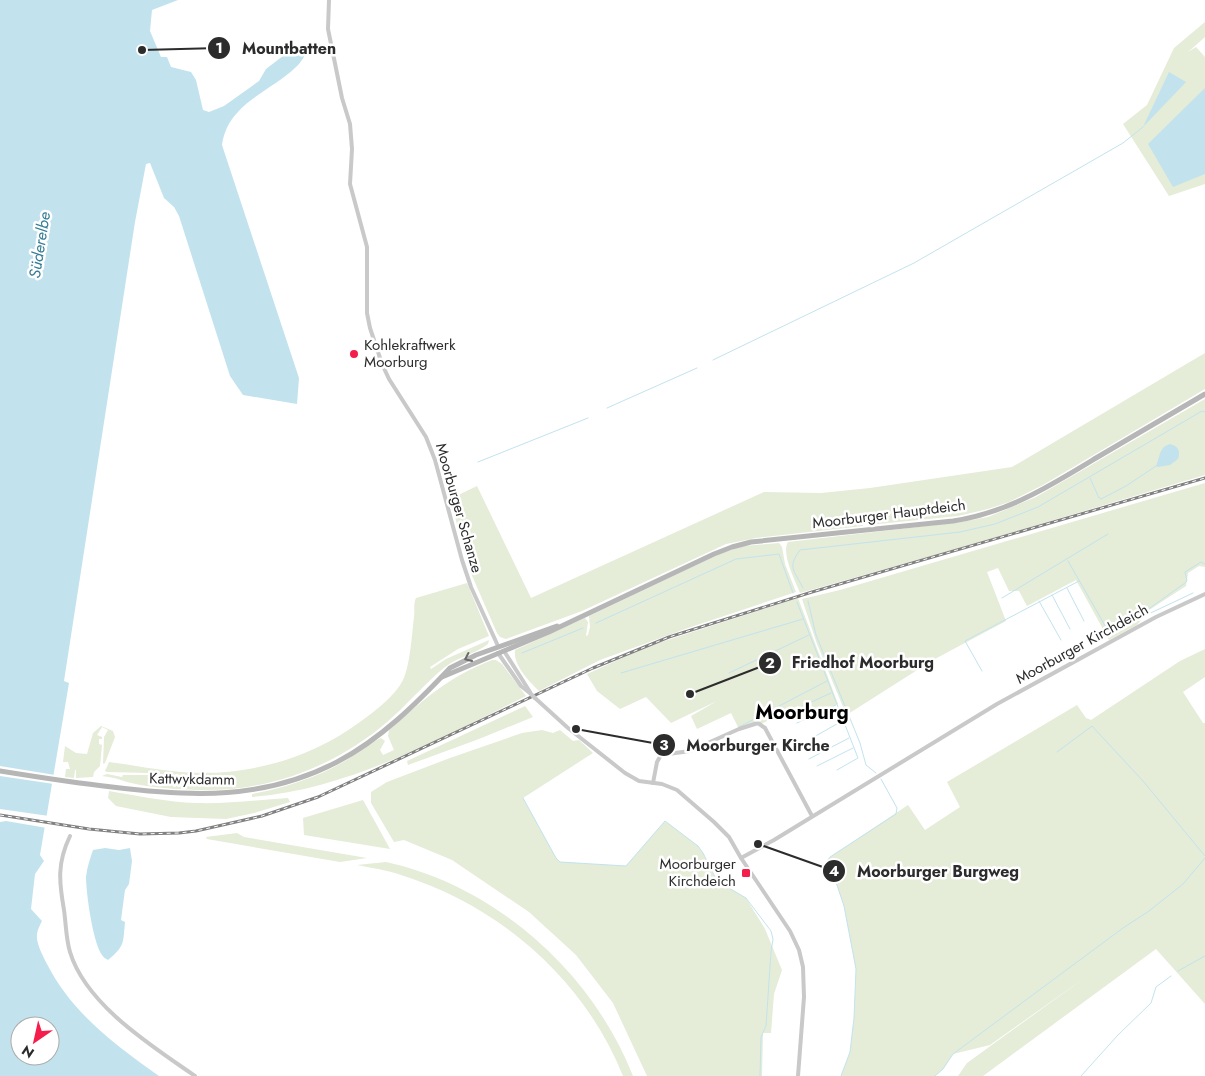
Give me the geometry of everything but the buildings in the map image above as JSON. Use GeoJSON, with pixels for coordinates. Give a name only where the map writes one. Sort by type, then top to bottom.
{"type":"FeatureCollection","features":[{"type":"Feature","properties":{"kind":"main road","name":"Moorburger Hauptdeich"},"geometry":{"type":"LineString","coordinates":[[501,652],[549,632],[714,554],[738,545],[953,521],[1006,507],[1043,490],[1205,394]]}},
{"type":"Feature","properties":{"kind":"main road","name":"Moorburger Hauptdeich"},"geometry":{"type":"LineString","coordinates":[[498,646],[547,628],[562,625]]}},
{"type":"Feature","properties":{"kind":"main road"},"geometry":{"type":"LineString","coordinates":[[498,646],[501,652]]}},
{"type":"Feature","properties":{"kind":"main road","name":"Kattwykdamm"},"geometry":{"type":"LineString","coordinates":[[0,771],[132,790],[202,794],[235,793],[278,785],[315,772],[360,748],[391,724],[450,668],[498,646]]}},
{"type":"Feature","properties":{"kind":"main road","name":"Kattwykdamm"},"geometry":{"type":"LineString","coordinates":[[442,677],[501,652]]}},
{"type":"Feature","properties":{"kind":"street","name":"Moorburger Schanze"},"geometry":{"type":"LineString","coordinates":[[329,0],[328,29],[342,98],[350,124],[352,148],[350,184],[367,247],[367,312],[370,328],[389,379],[426,437],[435,460],[462,560],[477,601],[498,646]]}},
{"type":"Feature","properties":{"kind":"street","name":"Moorburger Kirchdeich"},"geometry":{"type":"LineString","coordinates":[[740,858],[774,840],[997,704],[1156,617],[1205,594]]}},
{"type":"Feature","properties":{"kind":"street"},"geometry":{"type":"LineString","coordinates":[[501,652],[531,694],[568,728],[625,773],[639,781],[667,786],[677,790],[726,832],[740,858],[790,931],[802,960],[804,997],[798,1076]]}},
{"type":"Feature","properties":{"kind":"street"},"geometry":{"type":"LineString","coordinates":[[653,783],[657,762],[661,755],[690,751],[739,728],[755,723],[761,724],[812,816]]}},
{"type":"Feature","properties":{"kind":"street"},"geometry":{"type":"LineString","coordinates":[[70,836],[63,855],[59,875],[70,952],[78,969],[88,987],[102,1003],[158,1051],[195,1076]]}},
{"type":"Feature","properties":{"kind":"green space"},"geometry":{"type":"Polygon","coordinates":[[[1205,22],[1205,37],[1188,52],[1196,47],[1205,57],[1205,184],[1169,196],[1123,124],[1147,105],[1174,48],[1205,22]]]}},
{"type":"Feature","properties":{"kind":"green space"},"geometry":{"type":"Polygon","coordinates":[[[1205,353],[1205,389],[1043,485],[1009,502],[958,516],[878,524],[862,523],[863,526],[756,538],[726,544],[582,611],[506,639],[500,637],[497,633],[470,571],[450,499],[477,486],[531,598],[764,492],[821,493],[870,488],[1012,467],[1205,353]]]}},
{"type":"Feature","properties":{"kind":"green space"},"geometry":{"type":"Polygon","coordinates":[[[1205,399],[1205,475],[800,593],[787,560],[786,547],[788,542],[961,522],[988,517],[1036,497],[1205,399]]]}},
{"type":"Feature","properties":{"kind":"green space"},"geometry":{"type":"Polygon","coordinates":[[[1205,483],[1205,567],[1199,566],[1188,573],[1186,586],[1149,610],[1137,625],[1109,640],[1076,580],[1027,606],[1019,591],[1009,591],[998,568],[987,572],[1006,621],[933,660],[846,714],[817,644],[802,599],[840,590],[1205,483]]]}},
{"type":"Feature","properties":{"kind":"green space"},"geometry":{"type":"Polygon","coordinates":[[[779,543],[782,547],[785,564],[796,592],[600,660],[539,691],[526,677],[516,661],[515,650],[585,618],[588,622],[586,636],[588,635],[590,627],[589,616],[722,553],[743,546],[779,543]]]}},
{"type":"Feature","properties":{"kind":"green space"},"geometry":{"type":"Polygon","coordinates":[[[467,583],[489,636],[458,649],[430,667],[431,669],[446,659],[489,640],[488,644],[445,667],[387,722],[347,751],[303,772],[280,780],[232,789],[188,790],[146,786],[102,776],[107,774],[122,777],[123,775],[151,775],[150,773],[107,772],[105,771],[109,762],[181,772],[229,772],[275,763],[319,747],[366,718],[395,692],[403,680],[409,658],[416,598],[467,583]]]}},
{"type":"Feature","properties":{"kind":"green space"},"geometry":{"type":"Polygon","coordinates":[[[798,598],[838,704],[805,720],[798,706],[761,724],[739,729],[731,713],[697,729],[691,716],[717,701],[671,723],[646,697],[620,709],[597,691],[587,674],[649,646],[798,598]]]}},
{"type":"Feature","properties":{"kind":"green space"},"geometry":{"type":"Polygon","coordinates":[[[1205,649],[1205,677],[1183,692],[1203,723],[1205,723],[1205,1004],[1156,949],[983,1076],[958,1076],[967,1063],[1090,974],[990,1045],[953,1054],[943,1069],[935,1076],[841,1076],[850,1052],[854,1018],[856,969],[844,906],[837,885],[826,872],[825,864],[830,857],[908,805],[925,830],[960,807],[947,782],[1077,705],[1086,718],[1091,720],[1180,661],[1205,649]]]}},
{"type":"Feature","properties":{"kind":"green space"},"geometry":{"type":"Polygon","coordinates":[[[492,660],[502,664],[526,696],[427,745],[358,773],[288,792],[252,797],[252,794],[276,789],[323,772],[345,761],[381,738],[385,741],[380,750],[383,755],[394,750],[388,736],[389,730],[437,690],[462,674],[492,660]]]}},
{"type":"Feature","properties":{"kind":"green space"},"geometry":{"type":"Polygon","coordinates":[[[525,706],[533,717],[408,765],[407,761],[525,706]]]}},
{"type":"Feature","properties":{"kind":"green space"},"geometry":{"type":"Polygon","coordinates":[[[101,726],[113,731],[115,737],[105,763],[103,764],[104,737],[108,730],[102,727],[97,735],[102,737],[102,739],[99,739],[99,744],[102,745],[100,766],[94,772],[93,777],[76,778],[75,770],[74,778],[65,777],[66,769],[70,769],[68,762],[63,762],[65,746],[76,753],[87,754],[93,733],[101,726]]]}},
{"type":"Feature","properties":{"kind":"green space"},"geometry":{"type":"Polygon","coordinates":[[[542,730],[553,733],[560,730],[573,741],[579,740],[593,753],[523,798],[560,862],[626,866],[665,821],[698,846],[717,881],[746,898],[765,929],[782,970],[774,994],[771,1033],[763,1033],[762,1076],[647,1076],[613,1003],[576,955],[529,912],[452,860],[404,840],[394,842],[371,803],[371,792],[387,782],[522,733],[542,730]]]}},
{"type":"Feature","properties":{"kind":"green space"},"geometry":{"type":"Polygon","coordinates":[[[109,791],[196,803],[288,798],[290,802],[226,819],[171,817],[116,806],[108,798],[109,791]]]}},
{"type":"Feature","properties":{"kind":"green space"},"geometry":{"type":"Polygon","coordinates":[[[363,800],[390,849],[304,835],[303,818],[363,800]]]}},
{"type":"Feature","properties":{"kind":"green space"},"geometry":{"type":"Polygon","coordinates":[[[237,833],[244,837],[367,858],[340,862],[207,839],[206,837],[237,833]]]}},
{"type":"Feature","properties":{"kind":"green space"},"geometry":{"type":"Polygon","coordinates":[[[386,862],[427,874],[465,891],[502,913],[535,939],[566,969],[593,1002],[615,1038],[633,1076],[623,1076],[606,1041],[586,1008],[562,978],[534,951],[504,927],[472,906],[437,889],[396,873],[357,865],[386,862]]]}},
{"type":"Feature","properties":{"kind":"water","name":"Süderelbe"},"geometry":{"type":"Polygon","coordinates":[[[0,0],[178,0],[152,10],[150,31],[161,57],[167,57],[171,67],[191,72],[196,80],[203,110],[209,112],[224,106],[259,81],[266,69],[292,49],[310,48],[296,67],[241,109],[232,119],[222,145],[299,378],[297,404],[243,395],[230,376],[179,216],[174,207],[164,198],[150,163],[146,164],[135,222],[64,681],[69,683],[40,855],[44,861],[35,874],[31,909],[42,921],[37,935],[38,942],[57,982],[96,1027],[159,1076],[0,1076],[0,0]]]}},
{"type":"Feature","properties":{"kind":"water"},"geometry":{"type":"Polygon","coordinates":[[[1169,72],[1186,82],[1143,127],[1169,72]]]}},
{"type":"Feature","properties":{"kind":"water"},"geometry":{"type":"Polygon","coordinates":[[[1205,88],[1205,174],[1173,187],[1148,144],[1205,88]]]}},
{"type":"Feature","properties":{"kind":"water"},"geometry":{"type":"Polygon","coordinates":[[[1170,444],[1178,449],[1178,459],[1170,465],[1156,466],[1162,450],[1166,445],[1170,444]]]}},
{"type":"Feature","properties":{"kind":"water"},"geometry":{"type":"Polygon","coordinates":[[[105,848],[119,850],[130,848],[132,861],[129,884],[125,890],[121,920],[125,922],[123,940],[118,951],[108,960],[99,949],[93,929],[86,877],[93,850],[105,848]]]}},
{"type":"Feature","properties":{"kind":"pier"},"geometry":{"type":"Polygon","coordinates":[[[0,766],[55,775],[54,784],[0,776],[0,766]]]}},
{"type":"Feature","properties":{"kind":"pier"},"geometry":{"type":"Polygon","coordinates":[[[0,809],[49,816],[47,828],[6,821],[0,822],[0,809]]]}},
{"type":"Feature","properties":{"kind":"waterway"},"geometry":{"type":"LineString","coordinates":[[713,360],[914,263],[1123,143],[1143,127]]}},
{"type":"Feature","properties":{"kind":"waterway"},"geometry":{"type":"LineString","coordinates":[[607,408],[697,368]]}},
{"type":"Feature","properties":{"kind":"waterway"},"geometry":{"type":"LineString","coordinates":[[803,588],[793,569],[794,561],[800,550],[960,532],[995,524],[1038,507],[1202,411],[1205,412]]}},
{"type":"Feature","properties":{"kind":"waterway"},"geometry":{"type":"LineString","coordinates":[[478,462],[588,418]]}},
{"type":"Feature","properties":{"kind":"waterway"},"geometry":{"type":"LineString","coordinates":[[1090,478],[1101,499],[1126,486],[1156,466]]}},
{"type":"Feature","properties":{"kind":"waterway"},"geometry":{"type":"LineString","coordinates":[[1002,598],[1108,534]]}},
{"type":"Feature","properties":{"kind":"waterway"},"geometry":{"type":"LineString","coordinates":[[596,623],[736,559],[779,554],[793,593]]}},
{"type":"Feature","properties":{"kind":"waterway"},"geometry":{"type":"LineString","coordinates":[[1068,561],[1111,636]]}},
{"type":"Feature","properties":{"kind":"waterway"},"geometry":{"type":"LineString","coordinates":[[1193,593],[1140,618],[1138,616],[1141,610],[1150,608],[1185,583],[1187,581],[1185,572],[1201,562],[1205,564]]}},
{"type":"Feature","properties":{"kind":"waterway"},"geometry":{"type":"LineString","coordinates":[[982,671],[965,641],[1079,581]]}},
{"type":"Feature","properties":{"kind":"waterway"},"geometry":{"type":"LineString","coordinates":[[1067,588],[1084,621]]}},
{"type":"Feature","properties":{"kind":"waterway"},"geometry":{"type":"LineString","coordinates":[[1052,595],[1070,629]]}},
{"type":"Feature","properties":{"kind":"waterway"},"geometry":{"type":"LineString","coordinates":[[808,601],[816,635],[860,743],[866,765],[876,773]]}},
{"type":"Feature","properties":{"kind":"waterway"},"geometry":{"type":"LineString","coordinates":[[1039,601],[1061,640]]}},
{"type":"Feature","properties":{"kind":"waterway"},"geometry":{"type":"LineString","coordinates":[[797,602],[858,758],[837,770]]}},
{"type":"Feature","properties":{"kind":"waterway"},"geometry":{"type":"LineString","coordinates":[[621,673],[803,619]]}},
{"type":"Feature","properties":{"kind":"waterway"},"geometry":{"type":"LineString","coordinates":[[522,653],[583,628]]}},
{"type":"Feature","properties":{"kind":"waterway"},"geometry":{"type":"LineString","coordinates":[[729,673],[809,635]]}},
{"type":"Feature","properties":{"kind":"waterway"},"geometry":{"type":"LineString","coordinates":[[739,727],[827,681]]}},
{"type":"Feature","properties":{"kind":"waterway"},"geometry":{"type":"LineString","coordinates":[[792,711],[831,693]]}},
{"type":"Feature","properties":{"kind":"waterway"},"geometry":{"type":"LineString","coordinates":[[797,723],[836,705]]}},
{"type":"Feature","properties":{"kind":"waterway"},"geometry":{"type":"LineString","coordinates":[[814,737],[842,721]]}},
{"type":"Feature","properties":{"kind":"waterway"},"geometry":{"type":"LineString","coordinates":[[1057,752],[1092,726],[1143,781],[1205,856]]}},
{"type":"Feature","properties":{"kind":"waterway"},"geometry":{"type":"LineString","coordinates":[[809,759],[849,738]]}},
{"type":"Feature","properties":{"kind":"waterway"},"geometry":{"type":"LineString","coordinates":[[817,766],[853,748]]}},
{"type":"Feature","properties":{"kind":"waterway"},"geometry":{"type":"LineString","coordinates":[[841,1076],[850,1052],[854,1018],[856,969],[844,906],[837,885],[826,872],[825,864],[830,857],[896,814],[897,808],[881,779]]}},
{"type":"Feature","properties":{"kind":"waterway"},"geometry":{"type":"LineString","coordinates":[[523,798],[560,862],[626,866],[665,821],[698,846],[717,881],[746,898],[771,931],[773,939],[766,1026],[761,1037],[760,1076]]}},
{"type":"Feature","properties":{"kind":"waterway"},"geometry":{"type":"LineString","coordinates":[[935,1076],[943,1069],[953,1054],[1123,928],[1149,911],[1183,884],[1205,858]]}},
{"type":"Feature","properties":{"kind":"waterway"},"geometry":{"type":"LineString","coordinates":[[1178,971],[1205,956]]}},
{"type":"Feature","properties":{"kind":"waterway"},"geometry":{"type":"LineString","coordinates":[[1081,1076],[1118,1035],[1151,1003],[1156,987],[1171,976]]}},
{"type":"Feature","properties":{"kind":"railway"},"geometry":{"type":"LineString","coordinates":[[0,815],[89,829],[140,834],[196,831],[262,816],[318,797],[593,668],[669,637],[812,592],[1205,478]]}},
{"type":"Feature","properties":{"kind":"place","name":"Mountbatten"},"geometry":{"type":"Point","coordinates":[142,50]}},
{"type":"Feature","properties":{"kind":"place","name":"Kohlekraftwerk Moorburg"},"geometry":{"type":"Point","coordinates":[354,354]}},
{"type":"Feature","properties":{"kind":"place","name":"Friedhof Moorburg"},"geometry":{"type":"Point","coordinates":[690,694]}},
{"type":"Feature","properties":{"kind":"place","name":"Moorburger Kirche"},"geometry":{"type":"Point","coordinates":[576,729]}},
{"type":"Feature","properties":{"kind":"place","name":"Moorburger Burgweg"},"geometry":{"type":"Point","coordinates":[758,844]}},
{"type":"Feature","properties":{"kind":"place","name":"Moorburger Kirchdeich"},"geometry":{"type":"Point","coordinates":[746,873]}},
{"type":"Feature","properties":{"kind":"district","name":"Moorburg"},"geometry":{"type":"Point","coordinates":[802,712]}}]}
